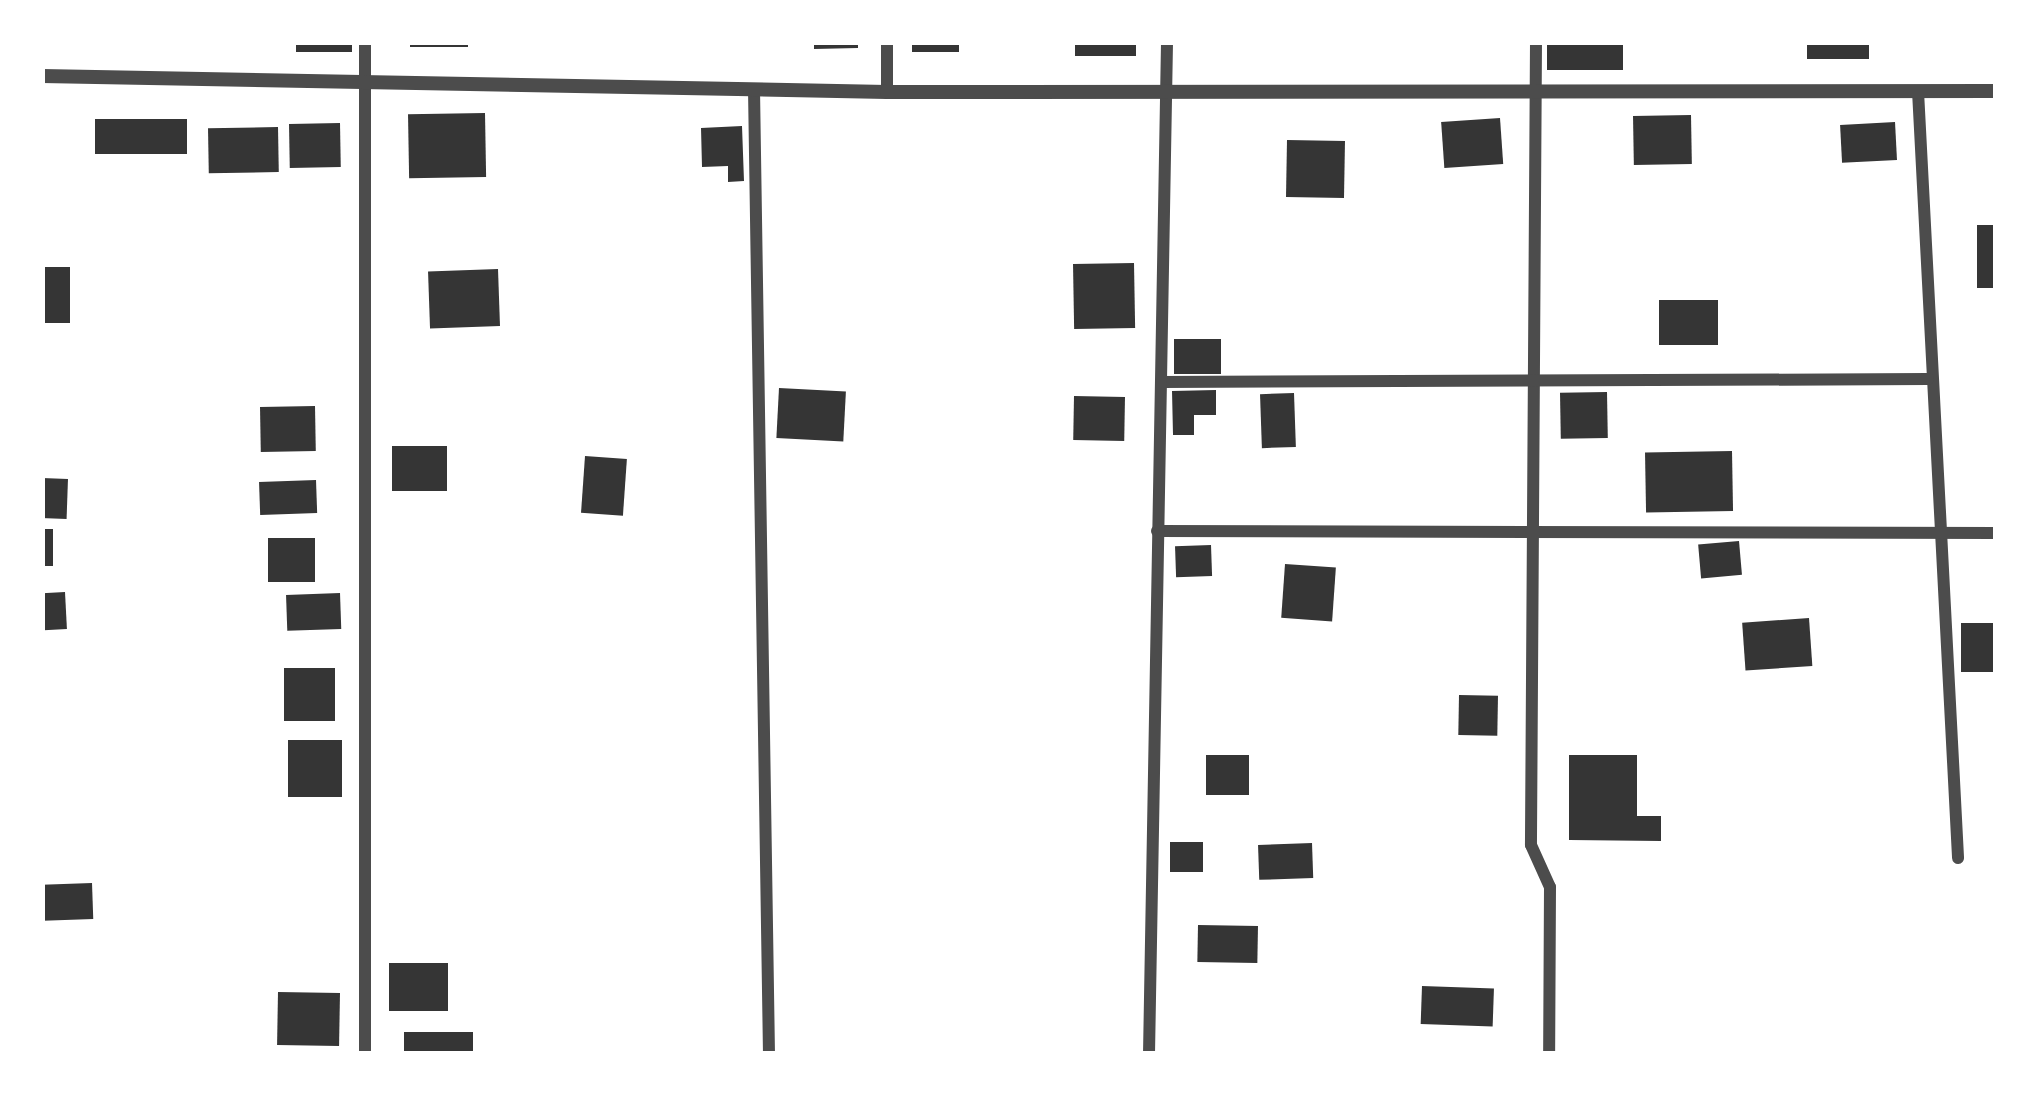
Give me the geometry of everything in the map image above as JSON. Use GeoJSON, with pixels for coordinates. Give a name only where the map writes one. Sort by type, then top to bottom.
{"type":"FeatureCollection","features":[{"type":"Feature","properties":{"kind":"street"},"geometry":{"type":"LineString","coordinates":[[364,1054],[365,42]]}},
{"type":"Feature","properties":{"kind":"street"},"geometry":{"type":"LineString","coordinates":[[887,42],[887,92]]}},
{"type":"Feature","properties":{"kind":"street"},"geometry":{"type":"LineString","coordinates":[[1149,1054],[1167,42]]}},
{"type":"Feature","properties":{"kind":"street"},"geometry":{"type":"LineString","coordinates":[[1536,42],[1539,382],[1531,845],[1550,887],[1549,1054]]}},
{"type":"Feature","properties":{"kind":"street"},"geometry":{"type":"LineString","coordinates":[[42,76],[887,92],[1996,91]]}},
{"type":"Feature","properties":{"kind":"street"},"geometry":{"type":"LineString","coordinates":[[754,89],[769,1054]]}},
{"type":"Feature","properties":{"kind":"street"},"geometry":{"type":"LineString","coordinates":[[1918,91],[1928,379],[1958,858]]}},
{"type":"Feature","properties":{"kind":"street"},"geometry":{"type":"LineString","coordinates":[[1161,382],[1928,379]]}},
{"type":"Feature","properties":{"kind":"street"},"geometry":{"type":"LineString","coordinates":[[1157,531],[1996,532]]}},
{"type":"Feature","properties":{"kind":"building"},"geometry":{"type":"Polygon","coordinates":[[[296,42],[352,42],[352,52],[296,52],[296,42]]]}},
{"type":"Feature","properties":{"kind":"building"},"geometry":{"type":"Polygon","coordinates":[[[410,42],[468,42],[468,47],[410,47],[410,42]]]}},
{"type":"Feature","properties":{"kind":"building"},"geometry":{"type":"Polygon","coordinates":[[[814,42],[858,42],[858,48],[814,49],[814,42]]]}},
{"type":"Feature","properties":{"kind":"building"},"geometry":{"type":"Polygon","coordinates":[[[912,42],[959,42],[959,52],[912,52],[912,42]]]}},
{"type":"Feature","properties":{"kind":"building"},"geometry":{"type":"Polygon","coordinates":[[[1075,42],[1136,42],[1136,56],[1075,56],[1075,42]]]}},
{"type":"Feature","properties":{"kind":"building"},"geometry":{"type":"Polygon","coordinates":[[[1547,42],[1623,42],[1623,70],[1547,70],[1547,42]]]}},
{"type":"Feature","properties":{"kind":"building"},"geometry":{"type":"Polygon","coordinates":[[[1807,42],[1869,42],[1869,59],[1807,59],[1807,42]]]}},
{"type":"Feature","properties":{"kind":"building"},"geometry":{"type":"Polygon","coordinates":[[[485,113],[486,177],[409,178],[408,114],[485,113]]]}},
{"type":"Feature","properties":{"kind":"building"},"geometry":{"type":"Polygon","coordinates":[[[1691,115],[1692,164],[1634,165],[1633,116],[1691,115]]]}},
{"type":"Feature","properties":{"kind":"building"},"geometry":{"type":"Polygon","coordinates":[[[1500,118],[1503,164],[1444,168],[1441,122],[1500,118]]]}},
{"type":"Feature","properties":{"kind":"building"},"geometry":{"type":"Polygon","coordinates":[[[95,119],[187,119],[187,154],[95,154],[95,119]]]}},
{"type":"Feature","properties":{"kind":"building"},"geometry":{"type":"Polygon","coordinates":[[[1895,122],[1897,160],[1842,163],[1840,125],[1895,122]]]}},
{"type":"Feature","properties":{"kind":"building"},"geometry":{"type":"Polygon","coordinates":[[[340,123],[341,167],[290,168],[289,124],[340,123]]]}},
{"type":"Feature","properties":{"kind":"building"},"geometry":{"type":"Polygon","coordinates":[[[742,126],[744,181],[728,182],[728,166],[702,167],[701,128],[742,126]]]}},
{"type":"Feature","properties":{"kind":"building"},"geometry":{"type":"Polygon","coordinates":[[[278,127],[279,172],[209,173],[208,128],[278,127]]]}},
{"type":"Feature","properties":{"kind":"building"},"geometry":{"type":"Polygon","coordinates":[[[1287,140],[1345,141],[1344,198],[1286,197],[1287,140]]]}},
{"type":"Feature","properties":{"kind":"building"},"geometry":{"type":"Polygon","coordinates":[[[1977,225],[1996,225],[1996,288],[1977,288],[1977,225]]]}},
{"type":"Feature","properties":{"kind":"building"},"geometry":{"type":"Polygon","coordinates":[[[1134,263],[1135,328],[1074,329],[1073,264],[1134,263]]]}},
{"type":"Feature","properties":{"kind":"building"},"geometry":{"type":"Polygon","coordinates":[[[42,267],[70,267],[70,323],[42,323],[42,267]]]}},
{"type":"Feature","properties":{"kind":"building"},"geometry":{"type":"Polygon","coordinates":[[[498,269],[500,326],[430,328],[428,271],[498,269]]]}},
{"type":"Feature","properties":{"kind":"building"},"geometry":{"type":"Polygon","coordinates":[[[1659,300],[1718,300],[1718,345],[1659,345],[1659,300]]]}},
{"type":"Feature","properties":{"kind":"building"},"geometry":{"type":"Polygon","coordinates":[[[1174,339],[1221,339],[1221,374],[1174,374],[1174,339]]]}},
{"type":"Feature","properties":{"kind":"building"},"geometry":{"type":"Polygon","coordinates":[[[779,388],[846,392],[843,441],[776,438],[779,388]]]}},
{"type":"Feature","properties":{"kind":"building"},"geometry":{"type":"Polygon","coordinates":[[[1216,390],[1216,415],[1194,415],[1194,435],[1173,435],[1172,391],[1216,390]]]}},
{"type":"Feature","properties":{"kind":"building"},"geometry":{"type":"Polygon","coordinates":[[[1607,392],[1608,438],[1561,439],[1560,393],[1607,392]]]}},
{"type":"Feature","properties":{"kind":"building"},"geometry":{"type":"Polygon","coordinates":[[[1294,393],[1296,447],[1262,448],[1260,394],[1294,393]]]}},
{"type":"Feature","properties":{"kind":"building"},"geometry":{"type":"Polygon","coordinates":[[[1074,396],[1125,397],[1124,441],[1073,440],[1074,396]]]}},
{"type":"Feature","properties":{"kind":"building"},"geometry":{"type":"Polygon","coordinates":[[[315,406],[316,451],[261,452],[260,407],[315,406]]]}},
{"type":"Feature","properties":{"kind":"building"},"geometry":{"type":"Polygon","coordinates":[[[392,446],[447,446],[447,491],[392,491],[392,446]]]}},
{"type":"Feature","properties":{"kind":"building"},"geometry":{"type":"Polygon","coordinates":[[[1732,451],[1733,511],[1646,513],[1645,453],[1732,451]]]}},
{"type":"Feature","properties":{"kind":"building"},"geometry":{"type":"Polygon","coordinates":[[[585,456],[627,459],[623,516],[581,513],[585,456]]]}},
{"type":"Feature","properties":{"kind":"building"},"geometry":{"type":"Polygon","coordinates":[[[42,478],[68,479],[67,519],[42,518],[42,478]]]}},
{"type":"Feature","properties":{"kind":"building"},"geometry":{"type":"Polygon","coordinates":[[[316,480],[317,513],[260,515],[259,482],[316,480]]]}},
{"type":"Feature","properties":{"kind":"building"},"geometry":{"type":"Polygon","coordinates":[[[42,529],[53,529],[53,566],[42,566],[42,529]]]}},
{"type":"Feature","properties":{"kind":"building"},"geometry":{"type":"Polygon","coordinates":[[[268,538],[315,538],[315,582],[268,582],[268,538]]]}},
{"type":"Feature","properties":{"kind":"building"},"geometry":{"type":"Polygon","coordinates":[[[1739,541],[1742,575],[1701,578],[1698,545],[1739,541]]]}},
{"type":"Feature","properties":{"kind":"building"},"geometry":{"type":"Polygon","coordinates":[[[1211,545],[1212,576],[1176,577],[1175,546],[1211,545]]]}},
{"type":"Feature","properties":{"kind":"building"},"geometry":{"type":"Polygon","coordinates":[[[1285,564],[1336,568],[1332,621],[1281,618],[1285,564]]]}},
{"type":"Feature","properties":{"kind":"building"},"geometry":{"type":"Polygon","coordinates":[[[65,592],[67,629],[44,630],[42,593],[65,592]]]}},
{"type":"Feature","properties":{"kind":"building"},"geometry":{"type":"Polygon","coordinates":[[[340,593],[341,629],[287,631],[286,595],[340,593]]]}},
{"type":"Feature","properties":{"kind":"building"},"geometry":{"type":"Polygon","coordinates":[[[1809,618],[1812,666],[1746,671],[1742,623],[1809,618]]]}},
{"type":"Feature","properties":{"kind":"building"},"geometry":{"type":"Polygon","coordinates":[[[1961,623],[1996,623],[1996,672],[1961,672],[1961,623]]]}},
{"type":"Feature","properties":{"kind":"building"},"geometry":{"type":"Polygon","coordinates":[[[284,668],[335,668],[335,721],[284,721],[284,668]]]}},
{"type":"Feature","properties":{"kind":"building"},"geometry":{"type":"Polygon","coordinates":[[[1459,695],[1498,696],[1497,736],[1458,735],[1459,695]]]}},
{"type":"Feature","properties":{"kind":"building"},"geometry":{"type":"Polygon","coordinates":[[[288,740],[342,740],[342,797],[288,797],[288,740]]]}},
{"type":"Feature","properties":{"kind":"building"},"geometry":{"type":"Polygon","coordinates":[[[1206,755],[1249,755],[1249,795],[1206,795],[1206,755]]]}},
{"type":"Feature","properties":{"kind":"building"},"geometry":{"type":"Polygon","coordinates":[[[1569,755],[1637,755],[1637,816],[1661,816],[1661,841],[1569,840],[1569,755]]]}},
{"type":"Feature","properties":{"kind":"building"},"geometry":{"type":"Polygon","coordinates":[[[1170,842],[1203,842],[1203,872],[1170,872],[1170,842]]]}},
{"type":"Feature","properties":{"kind":"building"},"geometry":{"type":"Polygon","coordinates":[[[1312,843],[1313,878],[1259,880],[1258,845],[1312,843]]]}},
{"type":"Feature","properties":{"kind":"building"},"geometry":{"type":"Polygon","coordinates":[[[92,883],[93,919],[43,921],[42,885],[92,883]]]}},
{"type":"Feature","properties":{"kind":"building"},"geometry":{"type":"Polygon","coordinates":[[[1198,925],[1258,926],[1257,963],[1197,962],[1198,925]]]}},
{"type":"Feature","properties":{"kind":"building"},"geometry":{"type":"Polygon","coordinates":[[[389,963],[448,963],[448,1011],[389,1011],[389,963]]]}},
{"type":"Feature","properties":{"kind":"building"},"geometry":{"type":"Polygon","coordinates":[[[1422,986],[1494,989],[1493,1026],[1421,1024],[1422,986]]]}},
{"type":"Feature","properties":{"kind":"building"},"geometry":{"type":"Polygon","coordinates":[[[278,992],[340,993],[339,1046],[277,1045],[278,992]]]}},
{"type":"Feature","properties":{"kind":"building"},"geometry":{"type":"Polygon","coordinates":[[[404,1032],[473,1032],[473,1054],[404,1054],[404,1032]]]}}]}
